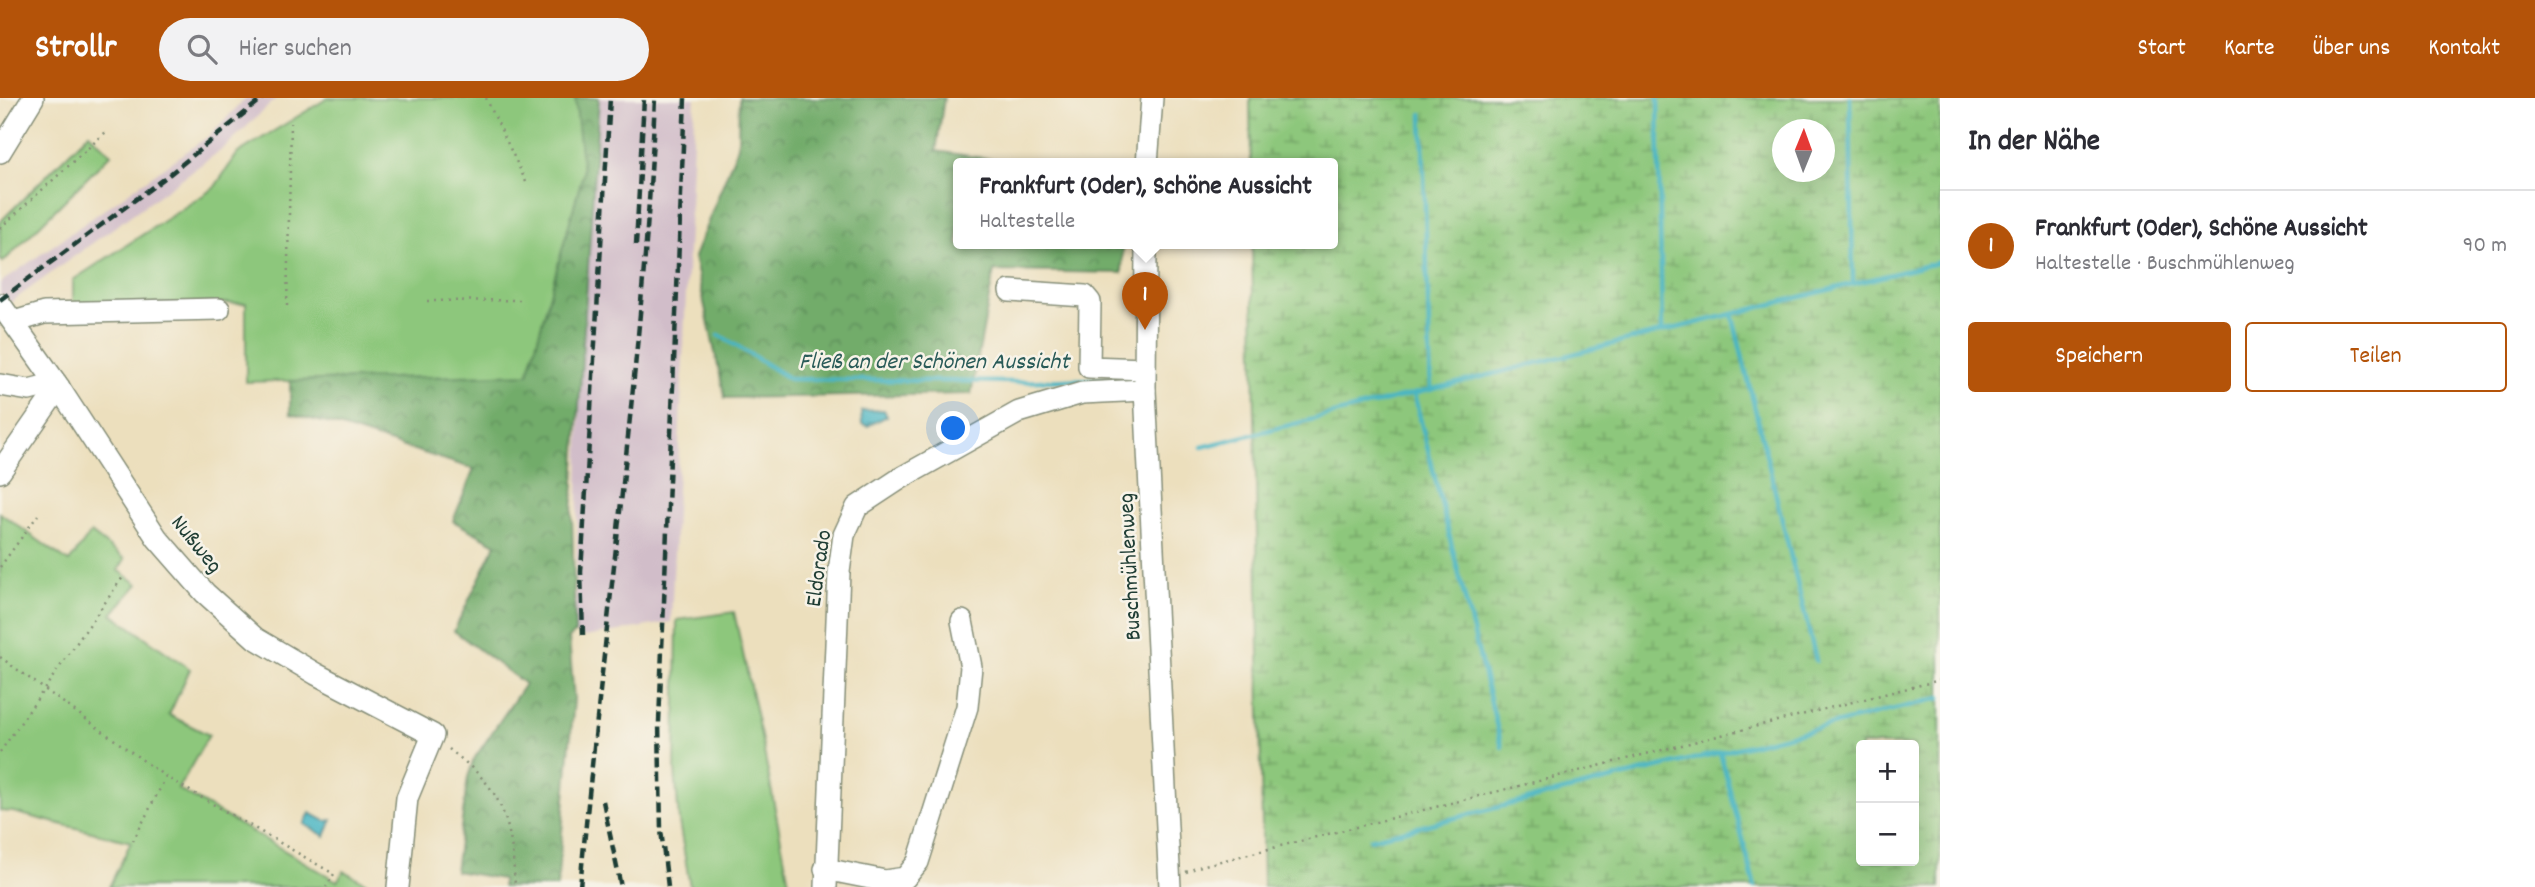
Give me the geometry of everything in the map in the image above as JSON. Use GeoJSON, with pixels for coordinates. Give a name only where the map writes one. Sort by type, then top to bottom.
{"type":"FeatureCollection","features":[{"type":"Feature","properties":{"kind":"street"},"geometry":{"type":"LineString","coordinates":[[0,152],[33,98]]}},
{"type":"Feature","properties":{"kind":"street"},"geometry":{"type":"LineString","coordinates":[[1147,158],[1152,98]]}},
{"type":"Feature","properties":{"kind":"street","name":"Buschmühlenweg"},"geometry":{"type":"LineString","coordinates":[[1146,249],[1145,379],[1170,883]]}},
{"type":"Feature","properties":{"kind":"street"},"geometry":{"type":"LineString","coordinates":[[1010,291],[1085,296],[1090,302],[1089,367],[1145,379]]}},
{"type":"Feature","properties":{"kind":"street","name":"Nußweg"},"geometry":{"type":"LineString","coordinates":[[0,304],[58,385],[158,538],[205,593],[255,638],[316,674],[433,735]]}},
{"type":"Feature","properties":{"kind":"street"},"geometry":{"type":"LineString","coordinates":[[15,322],[44,313],[219,309]]}},
{"type":"Feature","properties":{"kind":"street","name":"Eldorado"},"geometry":{"type":"LineString","coordinates":[[962,621],[971,667],[967,707],[918,862],[905,878],[885,881],[825,878],[839,572],[844,536],[857,508],[901,478],[1019,412],[1082,393],[1145,379]]}},
{"type":"Feature","properties":{"kind":"street"},"geometry":{"type":"LineString","coordinates":[[0,384],[29,390],[58,385]]}},
{"type":"Feature","properties":{"kind":"street"},"geometry":{"type":"LineString","coordinates":[[0,472],[58,385]]}},
{"type":"Feature","properties":{"kind":"street"},"geometry":{"type":"LineString","coordinates":[[398,887],[407,798],[433,735]]}},
{"type":"Feature","properties":{"kind":"path"},"geometry":{"type":"LineString","coordinates":[[486,98],[527,184]]}},
{"type":"Feature","properties":{"kind":"path"},"geometry":{"type":"LineString","coordinates":[[287,306],[291,122]]}},
{"type":"Feature","properties":{"kind":"path"},"geometry":{"type":"LineString","coordinates":[[0,228],[107,131]]}},
{"type":"Feature","properties":{"kind":"path"},"geometry":{"type":"LineString","coordinates":[[427,301],[521,300]]}},
{"type":"Feature","properties":{"kind":"path"},"geometry":{"type":"LineString","coordinates":[[0,567],[38,515]]}},
{"type":"Feature","properties":{"kind":"path"},"geometry":{"type":"LineString","coordinates":[[0,752],[123,577]]}},
{"type":"Feature","properties":{"kind":"path"},"geometry":{"type":"LineString","coordinates":[[0,657],[166,778],[334,874],[326,887]]}},
{"type":"Feature","properties":{"kind":"path"},"geometry":{"type":"LineString","coordinates":[[1170,883],[1215,863],[1940,680]]}},
{"type":"Feature","properties":{"kind":"path"},"geometry":{"type":"LineString","coordinates":[[433,735],[483,779],[503,811],[513,847],[515,887]]}},
{"type":"Feature","properties":{"kind":"path"},"geometry":{"type":"LineString","coordinates":[[133,841],[166,778]]}},
{"type":"Feature","properties":{"kind":"shaded area"},"geometry":{"type":"Polygon","coordinates":[[[246,98],[277,98],[224,148],[0,310],[0,283],[210,135],[246,98]]]}},
{"type":"Feature","properties":{"kind":"shaded area"},"geometry":{"type":"Polygon","coordinates":[[[599,98],[695,98],[671,622],[585,637],[575,633],[581,351],[599,98]]]}},
{"type":"Feature","properties":{"kind":"green space"},"geometry":{"type":"Polygon","coordinates":[[[328,98],[575,98],[583,173],[528,374],[246,382],[246,303],[73,304],[73,280],[214,188],[238,153],[328,98]]]}},
{"type":"Feature","properties":{"kind":"green space"},"geometry":{"type":"Polygon","coordinates":[[[575,98],[599,98],[572,513],[575,633],[569,638],[574,700],[557,887],[502,887],[502,879],[455,871],[468,777],[474,759],[525,684],[454,631],[496,544],[453,521],[474,469],[335,425],[290,414],[290,381],[528,374],[583,173],[575,98]]]}},
{"type":"Feature","properties":{"kind":"green space"},"geometry":{"type":"Polygon","coordinates":[[[739,98],[944,98],[936,151],[983,158],[953,158],[953,249],[1123,249],[1122,273],[994,271],[971,394],[725,398],[694,257],[738,146],[739,98]]]}},
{"type":"Feature","properties":{"kind":"green space"},"geometry":{"type":"Polygon","coordinates":[[[1250,98],[1940,98],[1940,887],[1263,887],[1252,249],[1338,249],[1338,158],[1251,158],[1250,98]]]}},
{"type":"Feature","properties":{"kind":"green space"},"geometry":{"type":"Polygon","coordinates":[[[89,133],[111,154],[3,262],[0,259],[0,222],[89,133]]]}},
{"type":"Feature","properties":{"kind":"green space"},"geometry":{"type":"Polygon","coordinates":[[[0,513],[69,562],[91,533],[125,559],[118,570],[138,584],[112,614],[190,669],[169,715],[209,735],[178,789],[337,881],[344,871],[374,887],[109,887],[131,842],[0,811],[0,513]]]}},
{"type":"Feature","properties":{"kind":"green space"},"geometry":{"type":"Polygon","coordinates":[[[734,612],[790,887],[690,887],[679,822],[675,770],[677,620],[734,612]]]}},
{"type":"Feature","properties":{"kind":"water"},"geometry":{"type":"Polygon","coordinates":[[[884,410],[887,416],[868,426],[862,424],[861,411],[884,410]]]}},
{"type":"Feature","properties":{"kind":"water"},"geometry":{"type":"Polygon","coordinates":[[[310,813],[325,821],[332,820],[325,836],[304,824],[310,813]]]}},
{"type":"Feature","properties":{"kind":"waterway"},"geometry":{"type":"LineString","coordinates":[[1658,98],[1662,332]]}},
{"type":"Feature","properties":{"kind":"waterway"},"geometry":{"type":"LineString","coordinates":[[1850,98],[1853,284]]}},
{"type":"Feature","properties":{"kind":"waterway"},"geometry":{"type":"LineString","coordinates":[[1422,114],[1431,390]]}},
{"type":"Feature","properties":{"kind":"waterway"},"geometry":{"type":"LineString","coordinates":[[1202,447],[1940,262]]}},
{"type":"Feature","properties":{"kind":"waterway"},"geometry":{"type":"LineString","coordinates":[[1732,314],[1816,660]]}},
{"type":"Feature","properties":{"kind":"waterway","name":"Fließ an der Schönen Aussicht"},"geometry":{"type":"LineString","coordinates":[[719,335],[790,379],[1015,382],[1118,378]]}},
{"type":"Feature","properties":{"kind":"waterway"},"geometry":{"type":"LineString","coordinates":[[1414,394],[1502,747]]}},
{"type":"Feature","properties":{"kind":"waterway"},"geometry":{"type":"LineString","coordinates":[[1370,839],[1940,698]]}},
{"type":"Feature","properties":{"kind":"waterway"},"geometry":{"type":"LineString","coordinates":[[1720,752],[1755,887]]}},
{"type":"Feature","properties":{"kind":"railway"},"geometry":{"type":"LineString","coordinates":[[0,300],[170,174],[263,98]]}},
{"type":"Feature","properties":{"kind":"railway"},"geometry":{"type":"LineString","coordinates":[[583,635],[581,572],[610,98]]}},
{"type":"Feature","properties":{"kind":"railway"},"geometry":{"type":"LineString","coordinates":[[636,245],[644,98]]}},
{"type":"Feature","properties":{"kind":"railway"},"geometry":{"type":"LineString","coordinates":[[580,887],[642,296],[655,98]]}},
{"type":"Feature","properties":{"kind":"railway"},"geometry":{"type":"LineString","coordinates":[[668,887],[661,830],[659,722],[685,98]]}},
{"type":"Feature","properties":{"kind":"railway"},"geometry":{"type":"LineString","coordinates":[[603,801],[621,887]]}},
{"type":"Feature","properties":{"kind":"place","name":"Frankfurt (Oder), Schöne Aussicht"},"geometry":{"type":"Point","coordinates":[1145,330]}}]}
